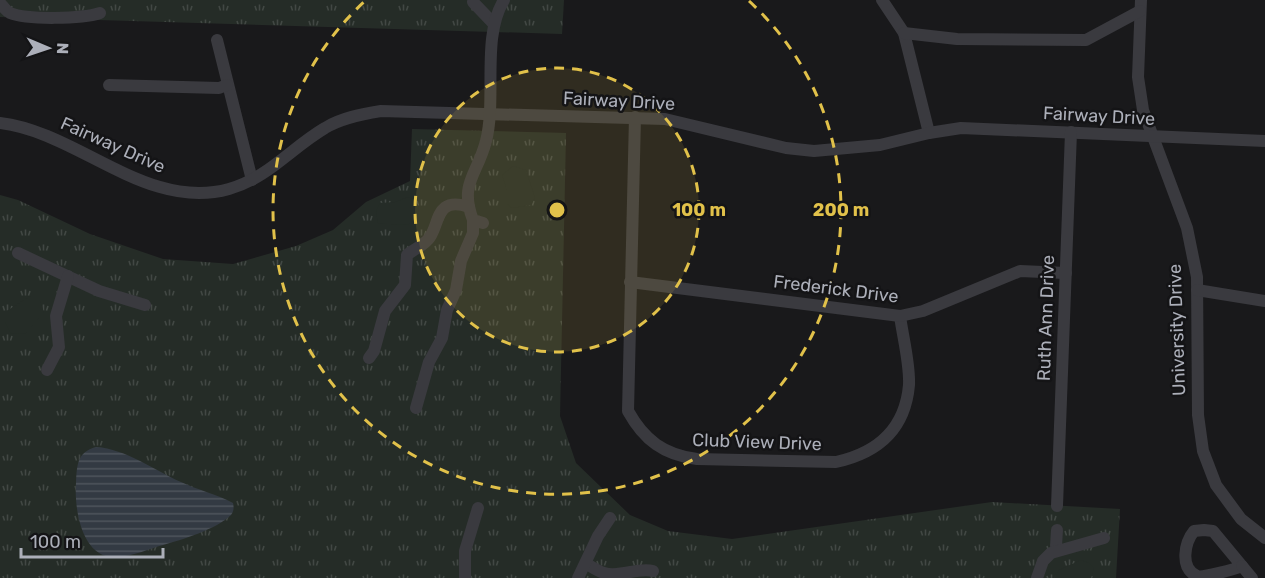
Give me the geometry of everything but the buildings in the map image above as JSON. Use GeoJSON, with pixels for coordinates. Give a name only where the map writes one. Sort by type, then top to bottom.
{"type":"FeatureCollection","features":[{"type":"Feature","properties":{"kind":"street"},"geometry":{"type":"LineString","coordinates":[[416,408],[429,362],[442,338],[461,261],[478,222],[469,207],[466,190],[485,143],[490,114],[494,24],[504,0]]}},
{"type":"Feature","properties":{"kind":"street"},"geometry":{"type":"LineString","coordinates":[[882,0],[904,33],[928,133]]}},
{"type":"Feature","properties":{"kind":"street"},"geometry":{"type":"LineString","coordinates":[[472,2],[494,24]]}},
{"type":"Feature","properties":{"kind":"street"},"geometry":{"type":"LineString","coordinates":[[0,3],[9,13],[26,15],[83,19],[100,13]]}},
{"type":"Feature","properties":{"kind":"street"},"geometry":{"type":"LineString","coordinates":[[904,33],[957,39],[1086,40],[1141,5]]}},
{"type":"Feature","properties":{"kind":"street","name":"University Drive"},"geometry":{"type":"LineString","coordinates":[[1141,5],[1138,77],[1143,110],[1187,228],[1197,290],[1198,415],[1203,451],[1216,486],[1241,519],[1265,538]]}},
{"type":"Feature","properties":{"kind":"street"},"geometry":{"type":"LineString","coordinates":[[217,40],[252,180]]}},
{"type":"Feature","properties":{"kind":"street"},"geometry":{"type":"LineString","coordinates":[[109,85],[219,88],[227,85]]}},
{"type":"Feature","properties":{"kind":"street","name":"Fairway Drive"},"geometry":{"type":"LineString","coordinates":[[0,123],[43,134],[164,188],[208,192],[229,189],[265,174],[327,126],[355,115],[381,111],[666,119],[786,148],[814,151],[880,145],[928,133],[961,128],[1265,141]]}},
{"type":"Feature","properties":{"kind":"street","name":"Club View Drive"},"geometry":{"type":"LineString","coordinates":[[635,117],[628,411],[638,429],[654,445],[676,457],[836,462],[857,457],[875,448],[892,432],[902,410],[909,385],[900,316]]}},
{"type":"Feature","properties":{"kind":"street","name":"Ruth Ann Drive"},"geometry":{"type":"LineString","coordinates":[[1057,506],[1071,132]]}},
{"type":"Feature","properties":{"kind":"street"},"geometry":{"type":"LineString","coordinates":[[369,358],[374,351],[385,311],[405,285],[403,255],[428,240],[437,215],[443,210],[455,205],[469,207]]}},
{"type":"Feature","properties":{"kind":"street"},"geometry":{"type":"LineString","coordinates":[[18,254],[99,291],[145,305]]}},
{"type":"Feature","properties":{"kind":"street","name":"Frederick Drive"},"geometry":{"type":"LineString","coordinates":[[630,282],[900,316],[923,311],[1020,271],[1066,273]]}},
{"type":"Feature","properties":{"kind":"street"},"geometry":{"type":"LineString","coordinates":[[47,370],[59,347],[56,316],[68,276]]}},
{"type":"Feature","properties":{"kind":"street"},"geometry":{"type":"LineString","coordinates":[[1197,290],[1265,302]]}},
{"type":"Feature","properties":{"kind":"street"},"geometry":{"type":"LineString","coordinates":[[465,578],[465,551],[478,508]]}},
{"type":"Feature","properties":{"kind":"street"},"geometry":{"type":"LineString","coordinates":[[578,578],[587,564],[598,536],[610,518]]}},
{"type":"Feature","properties":{"kind":"street"},"geometry":{"type":"LineString","coordinates":[[1057,530],[1057,549]]}},
{"type":"Feature","properties":{"kind":"street"},"geometry":{"type":"LineString","coordinates":[[1242,566],[1204,578],[1196,576],[1189,569],[1185,555],[1188,539],[1194,531],[1213,531],[1252,578]]}},
{"type":"Feature","properties":{"kind":"street"},"geometry":{"type":"LineString","coordinates":[[1041,550],[1057,549],[1104,538]]}},
{"type":"Feature","properties":{"kind":"street"},"geometry":{"type":"LineString","coordinates":[[1037,578],[1043,561],[1057,549]]}},
{"type":"Feature","properties":{"kind":"street"},"geometry":{"type":"LineString","coordinates":[[587,564],[613,574],[635,570],[653,571]]}},
{"type":"Feature","properties":{"kind":"green space"},"geometry":{"type":"Polygon","coordinates":[[[0,0],[564,0],[562,34],[0,17],[0,0]]]}},
{"type":"Feature","properties":{"kind":"green space"},"geometry":{"type":"Polygon","coordinates":[[[412,129],[566,133],[560,416],[576,463],[630,515],[668,531],[732,539],[992,502],[1120,509],[1116,578],[0,578],[0,195],[18,200],[90,234],[163,259],[233,264],[296,246],[333,230],[366,202],[410,181],[412,129]]]}},
{"type":"Feature","properties":{"kind":"green space"},"geometry":{"type":"Polygon","coordinates":[[[513,166],[526,170],[535,198],[531,205],[512,208],[507,204],[507,190],[502,175],[513,166]]]}},
{"type":"Feature","properties":{"kind":"green space"},"geometry":{"type":"Polygon","coordinates":[[[408,197],[415,200],[419,208],[417,217],[409,224],[378,223],[376,211],[380,203],[395,202],[408,197]]]}},
{"type":"Feature","properties":{"kind":"green space"},"geometry":{"type":"Polygon","coordinates":[[[32,295],[40,301],[44,312],[26,333],[11,334],[5,322],[5,312],[32,295]]]}},
{"type":"Feature","properties":{"kind":"green space"},"geometry":{"type":"Polygon","coordinates":[[[1081,560],[1094,568],[1091,578],[1054,578],[1059,570],[1081,560]]]}},
{"type":"Feature","properties":{"kind":"shaded area"},"geometry":{"type":"Polygon","coordinates":[[[96,447],[129,456],[181,482],[227,500],[233,503],[233,512],[217,525],[189,537],[129,555],[106,556],[96,551],[88,542],[79,519],[77,506],[76,476],[79,460],[85,452],[96,447]]]}}]}
